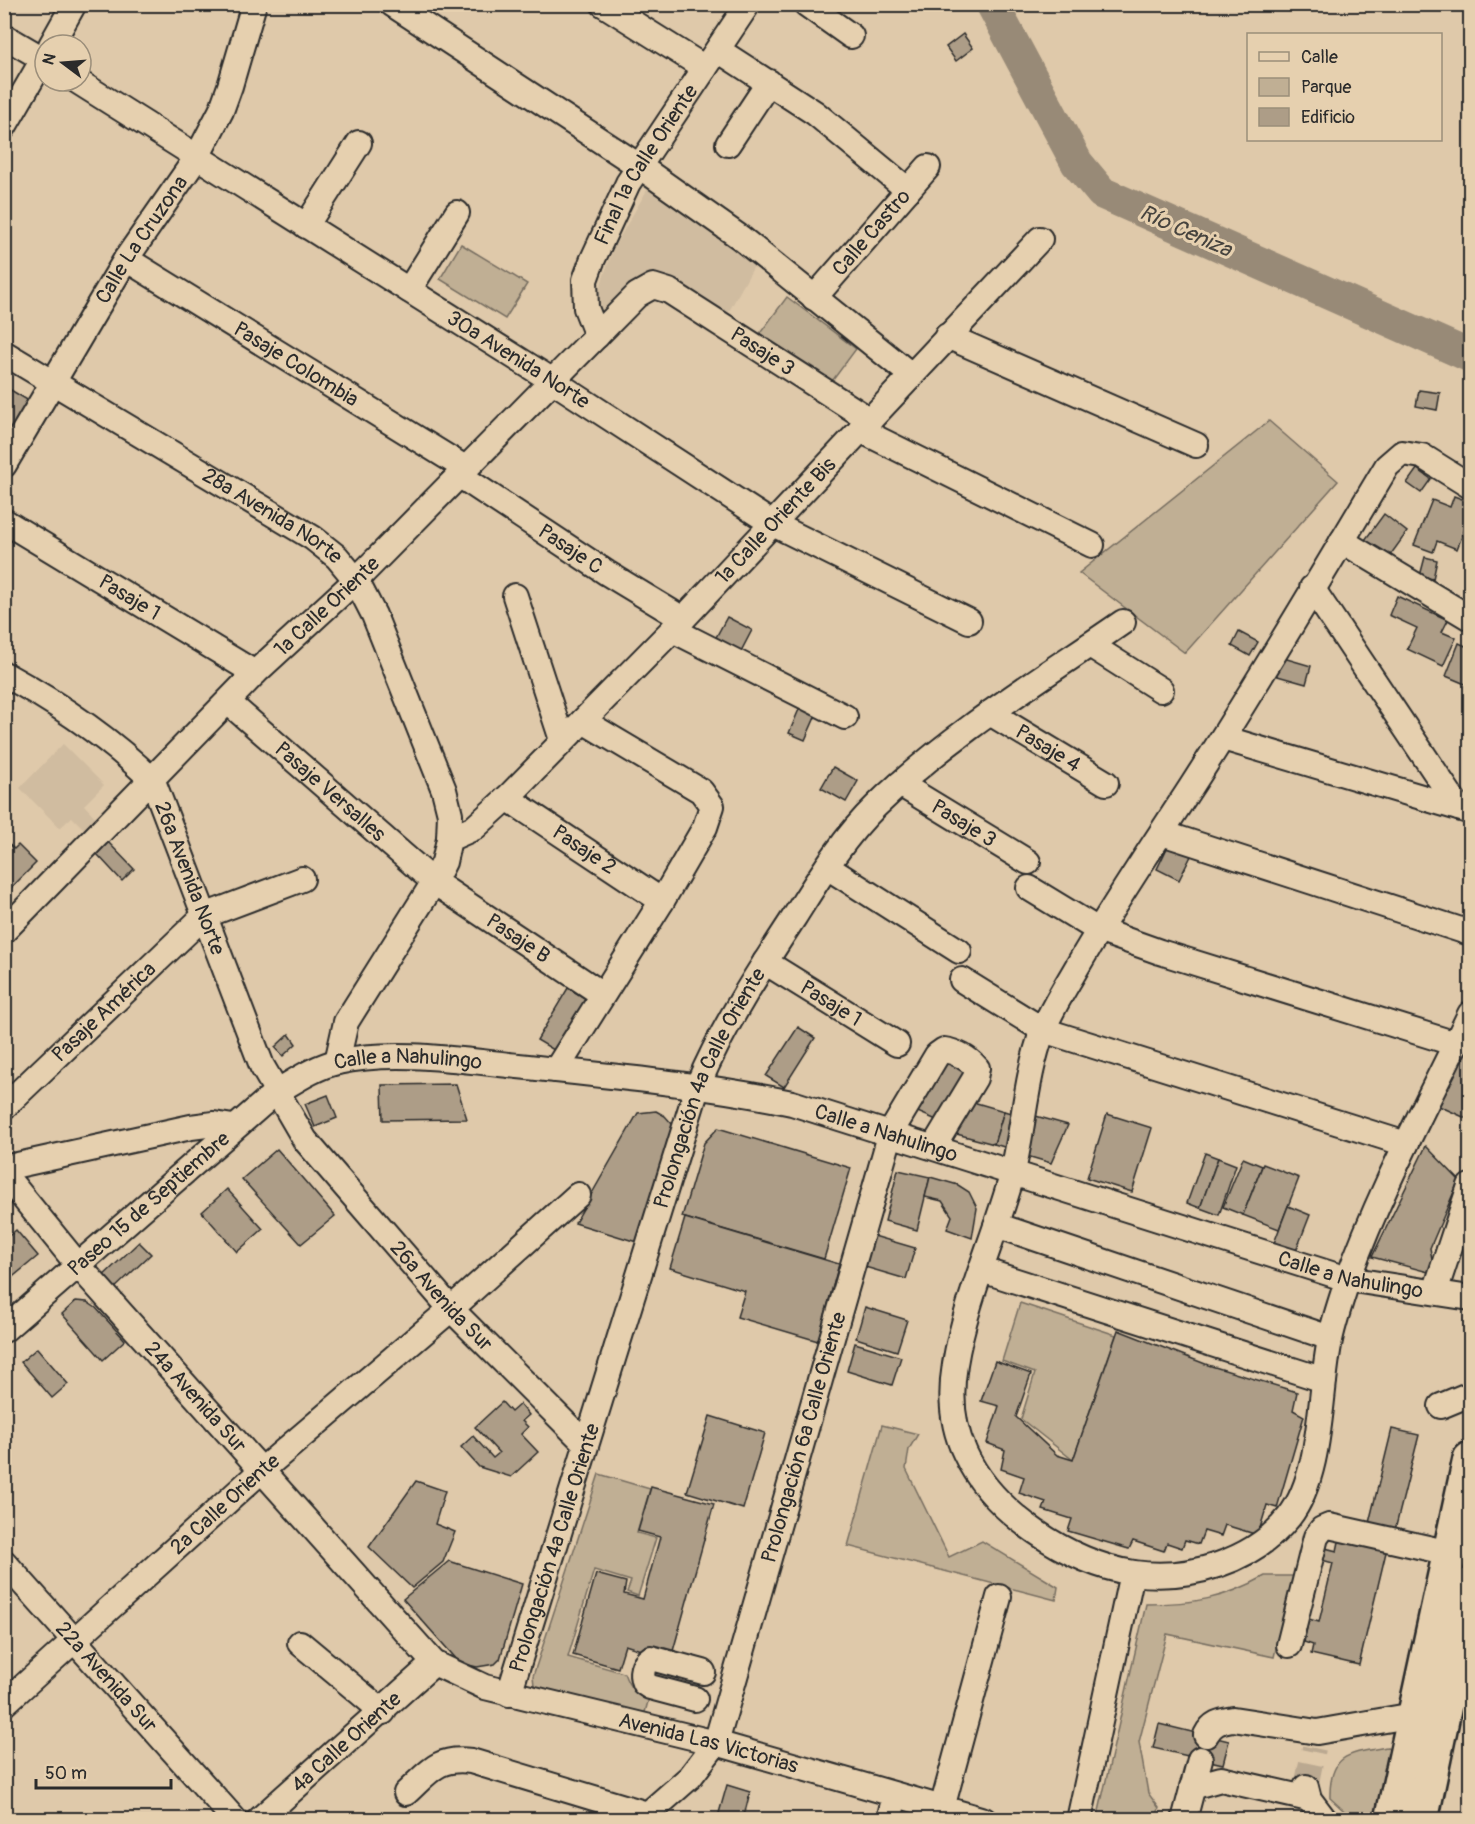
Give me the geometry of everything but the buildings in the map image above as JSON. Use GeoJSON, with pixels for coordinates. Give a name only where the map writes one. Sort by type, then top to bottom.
{"type":"FeatureCollection","features":[{"type":"Feature","properties":{"kind":"highway"},"geometry":{"type":"LineString","coordinates":[[1392,1820],[1470,1459]]}},
{"type":"Feature","properties":{"kind":"highway"},"geometry":{"type":"LineString","coordinates":[[1421,1820],[1470,1585]]}},
{"type":"Feature","properties":{"kind":"street"},"geometry":{"type":"LineString","coordinates":[[58,33],[74,4]]}},
{"type":"Feature","properties":{"kind":"street","name":"Calle La Cruzona"},"geometry":{"type":"LineString","coordinates":[[4,465],[126,259],[197,157],[231,86],[254,4]]}},
{"type":"Feature","properties":{"kind":"street"},"geometry":{"type":"LineString","coordinates":[[392,4],[639,166],[741,238],[911,375]]}},
{"type":"Feature","properties":{"kind":"street"},"geometry":{"type":"LineString","coordinates":[[603,4],[712,59],[769,82],[815,113],[908,190]]}},
{"type":"Feature","properties":{"kind":"street","name":"Final 1a Calle Oriente"},"geometry":{"type":"LineString","coordinates":[[597,336],[586,308],[585,280],[628,183],[748,4]]}},
{"type":"Feature","properties":{"kind":"street"},"geometry":{"type":"LineString","coordinates":[[806,4],[851,36]]}},
{"type":"Feature","properties":{"kind":"street"},"geometry":{"type":"LineString","coordinates":[[4,36],[33,49]]}},
{"type":"Feature","properties":{"kind":"street"},"geometry":{"type":"LineString","coordinates":[[4,127],[33,77]]}},
{"type":"Feature","properties":{"kind":"street"},"geometry":{"type":"LineString","coordinates":[[728,144],[769,82]]}},
{"type":"Feature","properties":{"kind":"street","name":"30a Avenida Norte"},"geometry":{"type":"LineString","coordinates":[[93,91],[553,381],[773,524],[969,621]]}},
{"type":"Feature","properties":{"kind":"street"},"geometry":{"type":"LineString","coordinates":[[306,225],[359,143]]}},
{"type":"Feature","properties":{"kind":"street","name":"Calle Castro"},"geometry":{"type":"LineString","coordinates":[[814,298],[928,167]]}},
{"type":"Feature","properties":{"kind":"street"},"geometry":{"type":"LineString","coordinates":[[408,290],[457,213]]}},
{"type":"Feature","properties":{"kind":"street","name":"1a Calle Oriente Bis"},"geometry":{"type":"LineString","coordinates":[[449,839],[474,828],[507,798],[678,624],[1040,239]]}},
{"type":"Feature","properties":{"kind":"street","name":"Pasaje Colombia"},"geometry":{"type":"LineString","coordinates":[[126,259],[462,471]]}},
{"type":"Feature","properties":{"kind":"street","name":"1a Calle Oriente"},"geometry":{"type":"LineString","coordinates":[[4,931],[255,674],[356,580],[637,295],[653,286]]}},
{"type":"Feature","properties":{"kind":"street","name":"Pasaje 3"},"geometry":{"type":"LineString","coordinates":[[653,286],[669,291],[865,425],[1092,545]]}},
{"type":"Feature","properties":{"kind":"street"},"geometry":{"type":"LineString","coordinates":[[947,336],[1196,446]]}},
{"type":"Feature","properties":{"kind":"street","name":"28a Avenida Norte"},"geometry":{"type":"LineString","coordinates":[[4,353],[313,538],[337,557],[356,580],[374,615],[444,790],[450,814],[449,839],[444,862],[434,882],[346,1022],[338,1062]]}},
{"type":"Feature","properties":{"kind":"street"},"geometry":{"type":"LineString","coordinates":[[1470,486],[1422,456],[1402,453],[1387,466],[1223,738],[1098,930],[1043,1030],[1032,1068],[1012,1174],[965,1322],[954,1373],[952,1404],[966,1456],[987,1486],[1033,1531],[1097,1563],[1132,1573],[1159,1574],[1204,1568],[1236,1560],[1263,1545],[1293,1513],[1311,1467],[1330,1338],[1348,1279],[1406,1144],[1470,1014]]}},
{"type":"Feature","properties":{"kind":"street","name":"Pasaje C"},"geometry":{"type":"LineString","coordinates":[[462,471],[678,624],[845,717]]}},
{"type":"Feature","properties":{"kind":"street","name":"Pasaje 1"},"geometry":{"type":"LineString","coordinates":[[4,521],[255,674]]}},
{"type":"Feature","properties":{"kind":"street"},"geometry":{"type":"LineString","coordinates":[[1342,541],[1470,618]]}},
{"type":"Feature","properties":{"kind":"street"},"geometry":{"type":"LineString","coordinates":[[1312,588],[1465,810]]}},
{"type":"Feature","properties":{"kind":"street"},"geometry":{"type":"LineString","coordinates":[[515,596],[562,740]]}},
{"type":"Feature","properties":{"kind":"street","name":"Prolongación 4a Calle Oriente"},"geometry":{"type":"LineString","coordinates":[[509,1694],[585,1443],[698,1085],[729,1018],[853,831],[900,784],[990,713],[1123,622]]}},
{"type":"Feature","properties":{"kind":"street"},"geometry":{"type":"LineString","coordinates":[[1090,645],[1161,690]]}},
{"type":"Feature","properties":{"kind":"street","name":"26a Avenida Norte"},"geometry":{"type":"LineString","coordinates":[[4,674],[43,695],[130,758],[153,781],[262,1066],[286,1086],[305,1140]]}},
{"type":"Feature","properties":{"kind":"street","name":"Pasaje Versalles"},"geometry":{"type":"LineString","coordinates":[[228,702],[434,882]]}},
{"type":"Feature","properties":{"kind":"street","name":"Pasaje 4"},"geometry":{"type":"LineString","coordinates":[[990,713],[1106,783]]}},
{"type":"Feature","properties":{"kind":"street"},"geometry":{"type":"LineString","coordinates":[[556,1070],[662,901],[705,827],[712,806],[701,791],[582,721]]}},
{"type":"Feature","properties":{"kind":"street"},"geometry":{"type":"LineString","coordinates":[[1223,738],[1465,810]]}},
{"type":"Feature","properties":{"kind":"street","name":"Pasaje 3"},"geometry":{"type":"LineString","coordinates":[[900,784],[1028,862]]}},
{"type":"Feature","properties":{"kind":"street","name":"Pasaje 2"},"geometry":{"type":"LineString","coordinates":[[507,798],[662,901]]}},
{"type":"Feature","properties":{"kind":"street"},"geometry":{"type":"LineString","coordinates":[[1162,832],[1470,933]]}},
{"type":"Feature","properties":{"kind":"street"},"geometry":{"type":"LineString","coordinates":[[827,867],[959,951]]}},
{"type":"Feature","properties":{"kind":"street"},"geometry":{"type":"LineString","coordinates":[[204,916],[302,879]]}},
{"type":"Feature","properties":{"kind":"street","name":"Pasaje B"},"geometry":{"type":"LineString","coordinates":[[434,882],[602,994]]}},
{"type":"Feature","properties":{"kind":"street"},"geometry":{"type":"LineString","coordinates":[[1029,888],[1098,930],[1160,952],[1456,1044]]}},
{"type":"Feature","properties":{"kind":"street","name":"Pasaje América"},"geometry":{"type":"LineString","coordinates":[[4,1107],[204,916]]}},
{"type":"Feature","properties":{"kind":"street","name":"Pasaje 1"},"geometry":{"type":"LineString","coordinates":[[765,962],[897,1044]]}},
{"type":"Feature","properties":{"kind":"street"},"geometry":{"type":"LineString","coordinates":[[962,980],[1043,1030],[1406,1144]]}},
{"type":"Feature","properties":{"kind":"street","name":"Prolongación 6a Calle Oriente"},"geometry":{"type":"LineString","coordinates":[[716,1743],[891,1132],[937,1055],[944,1050],[955,1052],[971,1061],[977,1068],[975,1078],[934,1146]]}},
{"type":"Feature","properties":{"kind":"street","name":"Calle a Nahulingo"},"geometry":{"type":"LineString","coordinates":[[286,1086],[317,1068],[338,1062],[388,1057],[442,1059],[698,1085],[792,1102],[934,1146],[1012,1174],[1348,1279],[1469,1296]]}},
{"type":"Feature","properties":{"kind":"street","name":"Paseo 15 de Septiembre"},"geometry":{"type":"LineString","coordinates":[[4,1330],[233,1127],[286,1086]]}},
{"type":"Feature","properties":{"kind":"street"},"geometry":{"type":"LineString","coordinates":[[4,1168],[191,1127],[214,1124],[233,1127]]}},
{"type":"Feature","properties":{"kind":"street","name":"26a Avenida Sur"},"geometry":{"type":"LineString","coordinates":[[305,1140],[451,1309],[585,1443]]}},
{"type":"Feature","properties":{"kind":"street","name":"24a Avenida Sur"},"geometry":{"type":"LineString","coordinates":[[4,1174],[78,1265],[435,1663]]}},
{"type":"Feature","properties":{"kind":"street"},"geometry":{"type":"LineString","coordinates":[[1435,1292],[1470,1186]]}},
{"type":"Feature","properties":{"kind":"street","name":"2a Calle Oriente"},"geometry":{"type":"LineString","coordinates":[[4,1704],[262,1470],[451,1309],[578,1195]]}},
{"type":"Feature","properties":{"kind":"street"},"geometry":{"type":"LineString","coordinates":[[996,1225],[1330,1338]]}},
{"type":"Feature","properties":{"kind":"street"},"geometry":{"type":"LineString","coordinates":[[982,1270],[1324,1380]]}},
{"type":"Feature","properties":{"kind":"street"},"geometry":{"type":"LineString","coordinates":[[1441,1406],[1470,1394]]}},
{"type":"Feature","properties":{"kind":"street"},"geometry":{"type":"LineString","coordinates":[[1290,1645],[1316,1537],[1322,1528],[1329,1526],[1450,1553]]}},
{"type":"Feature","properties":{"kind":"street","name":"22a Avenida Sur"},"geometry":{"type":"LineString","coordinates":[[4,1562],[235,1820]]}},
{"type":"Feature","properties":{"kind":"street"},"geometry":{"type":"LineString","coordinates":[[1079,1820],[1132,1573]]}},
{"type":"Feature","properties":{"kind":"street"},"geometry":{"type":"LineString","coordinates":[[942,1808],[999,1597]]}},
{"type":"Feature","properties":{"kind":"street"},"geometry":{"type":"LineString","coordinates":[[300,1644],[382,1712]]}},
{"type":"Feature","properties":{"kind":"street"},"geometry":{"type":"LineString","coordinates":[[695,1699],[650,1687],[644,1683],[642,1670],[645,1662],[651,1658],[703,1672]]}},
{"type":"Feature","properties":{"kind":"street","name":"Avenida Las Victorias"},"geometry":{"type":"LineString","coordinates":[[435,1663],[460,1677],[509,1694],[716,1743],[984,1820]]}},
{"type":"Feature","properties":{"kind":"street","name":"4a Calle Oriente"},"geometry":{"type":"LineString","coordinates":[[259,1820],[435,1663]]}},
{"type":"Feature","properties":{"kind":"street"},"geometry":{"type":"LineString","coordinates":[[1206,1735],[1211,1727],[1220,1720],[1233,1719],[1315,1740],[1414,1715]]}},
{"type":"Feature","properties":{"kind":"street"},"geometry":{"type":"LineString","coordinates":[[406,1793],[432,1768],[451,1759],[471,1761],[644,1817],[690,1777],[716,1743]]}},
{"type":"Feature","properties":{"kind":"street"},"geometry":{"type":"LineString","coordinates":[[1184,1820],[1200,1759]]}},
{"type":"Feature","properties":{"kind":"street"},"geometry":{"type":"LineString","coordinates":[[1192,1787],[1221,1779],[1307,1793],[1325,1820]]}},
{"type":"Feature","properties":{"kind":"street"},"geometry":{"type":"LineString","coordinates":[[889,1820],[895,1795]]}},
{"type":"Feature","properties":{"kind":"shaded area"},"geometry":{"type":"Polygon","coordinates":[[[650,185],[758,259],[724,320],[666,282],[599,326],[597,300],[614,247],[650,185]]]}},
{"type":"Feature","properties":{"kind":"shaded area"},"geometry":{"type":"Polygon","coordinates":[[[63,744],[104,785],[84,805],[98,820],[87,832],[72,817],[60,828],[20,788],[63,744]]]}},
{"type":"Feature","properties":{"kind":"green space"},"geometry":{"type":"Polygon","coordinates":[[[461,244],[527,284],[505,319],[440,279],[461,244]]]}},
{"type":"Feature","properties":{"kind":"green space"},"geometry":{"type":"Polygon","coordinates":[[[787,297],[856,349],[827,388],[758,336],[787,297]]]}},
{"type":"Feature","properties":{"kind":"green space"},"geometry":{"type":"Polygon","coordinates":[[[1269,421],[1338,481],[1185,653],[1079,573],[1269,421]]]}},
{"type":"Feature","properties":{"kind":"green space"},"geometry":{"type":"Polygon","coordinates":[[[1020,1303],[1116,1335],[1073,1460],[1021,1419],[1035,1373],[1002,1361],[1020,1303]]]}},
{"type":"Feature","properties":{"kind":"green space"},"geometry":{"type":"Polygon","coordinates":[[[882,1425],[918,1434],[909,1449],[906,1469],[949,1557],[982,1541],[1058,1587],[1056,1600],[848,1546],[882,1425]]]}},
{"type":"Feature","properties":{"kind":"green space"},"geometry":{"type":"Polygon","coordinates":[[[599,1474],[650,1489],[637,1533],[656,1538],[638,1596],[627,1592],[631,1581],[594,1570],[568,1657],[624,1673],[633,1689],[649,1698],[644,1716],[541,1690],[534,1685],[533,1676],[599,1474]]]}},
{"type":"Feature","properties":{"kind":"green space"},"geometry":{"type":"Polygon","coordinates":[[[1265,1576],[1293,1576],[1274,1657],[1167,1634],[1139,1742],[1148,1793],[1159,1808],[1156,1819],[1097,1820],[1146,1604],[1208,1599],[1236,1590],[1265,1576]]]}},
{"type":"Feature","properties":{"kind":"green space"},"geometry":{"type":"Polygon","coordinates":[[[1387,1747],[1392,1749],[1384,1819],[1353,1819],[1330,1798],[1333,1772],[1344,1758],[1352,1754],[1387,1747]]]}},
{"type":"Feature","properties":{"kind":"waterway","name":"Río Ceniza"},"geometry":{"type":"LineString","coordinates":[[992,4],[1077,163],[1102,193],[1470,356]]}},
{"type":"Feature","properties":{"kind":"tunnel"},"geometry":{"type":"LineString","coordinates":[[1306,1787],[1314,1748]]}}]}
